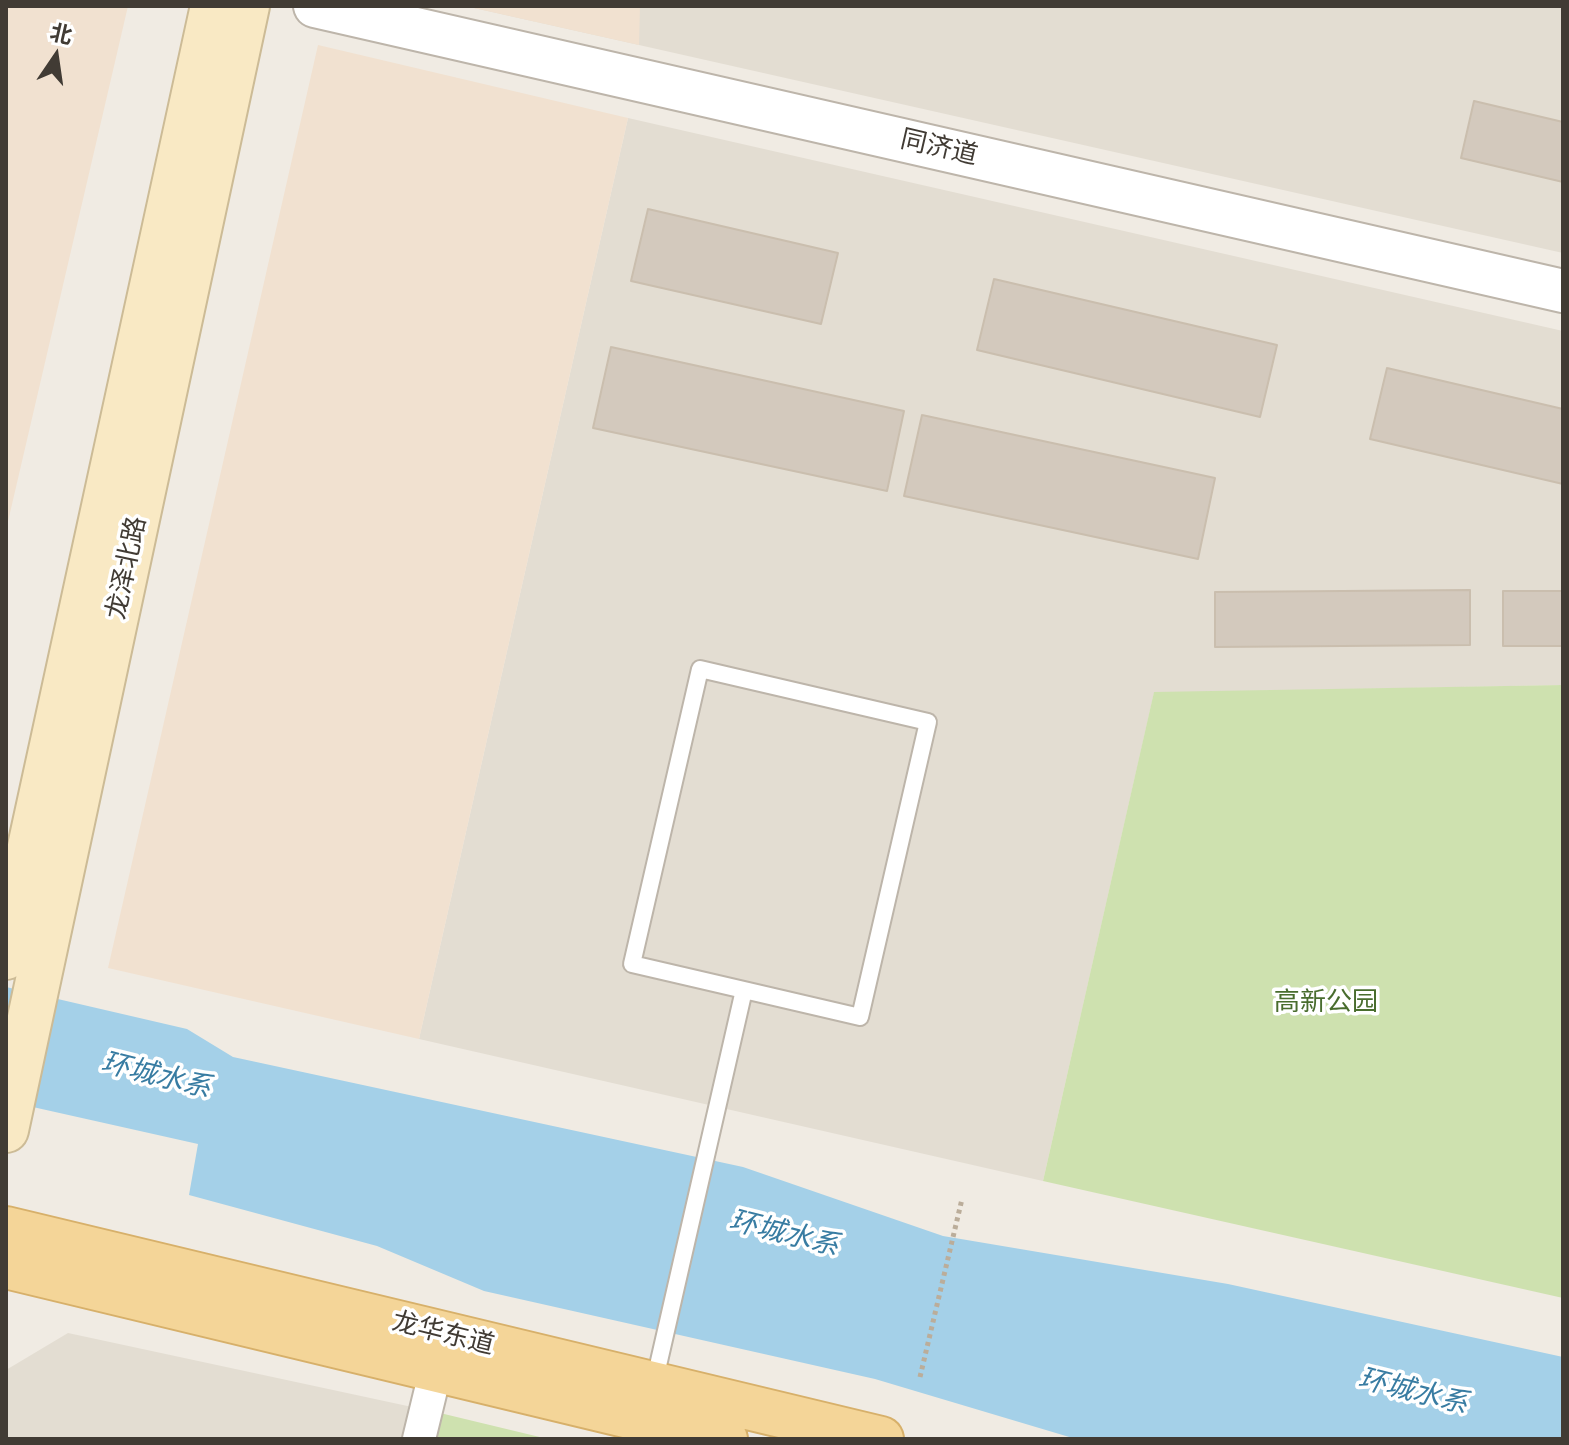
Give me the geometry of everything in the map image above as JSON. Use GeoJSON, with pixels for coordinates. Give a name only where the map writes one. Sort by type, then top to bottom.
{"type":"FeatureCollection","features":[{"type":"Feature","properties":{"kind":"main road","name":"龙泽北路"},"geometry":{"type":"LineString","coordinates":[[8,1120],[24,964],[213,6]]}},
{"type":"Feature","properties":{"kind":"main road","name":"龙泽北路"},"geometry":{"type":"LineString","coordinates":[[24,964],[247,6]]}},
{"type":"Feature","properties":{"kind":"main road","name":"龙华东道"},"geometry":{"type":"LineString","coordinates":[[6,1229],[881,1439]]}},
{"type":"Feature","properties":{"kind":"main road","name":"龙华东道"},"geometry":{"type":"LineString","coordinates":[[6,1266],[725,1439]]}},
{"type":"Feature","properties":{"kind":"street","name":"同济道"},"geometry":{"type":"LineString","coordinates":[[315,6],[1563,291]]}},
{"type":"Feature","properties":{"kind":"street"},"geometry":{"type":"LineString","coordinates":[[419,1439],[436,1369]]}},
{"type":"Feature","properties":{"kind":"lane"},"geometry":{"type":"LineString","coordinates":[[700,669],[928,722],[860,1017],[744,990],[632,964],[700,669]]}},
{"type":"Feature","properties":{"kind":"lane"},"geometry":{"type":"LineString","coordinates":[[654,1385],[744,990]]}},
{"type":"Feature","properties":{"kind":"path"},"geometry":{"type":"LineString","coordinates":[[921,1376],[962,1199]]}},
{"type":"Feature","properties":{"kind":"shaded area"},"geometry":{"type":"Polygon","coordinates":[[[6,6],[128,6],[6,530],[6,6]]]}},
{"type":"Feature","properties":{"kind":"shaded area"},"geometry":{"type":"Polygon","coordinates":[[[465,6],[1563,6],[1563,253],[639,45],[465,6]]]}},
{"type":"Feature","properties":{"kind":"shaded area"},"geometry":{"type":"Polygon","coordinates":[[[465,6],[640,6],[639,45],[465,6]]]}},
{"type":"Feature","properties":{"kind":"shaded area"},"geometry":{"type":"Polygon","coordinates":[[[318,45],[628,118],[419,1039],[108,968],[318,45]]]}},
{"type":"Feature","properties":{"kind":"shaded area"},"geometry":{"type":"Polygon","coordinates":[[[628,118],[1563,331],[1563,685],[1154,693],[1043,1181],[419,1039],[628,118]]]}},
{"type":"Feature","properties":{"kind":"shaded area"},"geometry":{"type":"Polygon","coordinates":[[[68,1333],[440,1413],[434,1439],[6,1439],[6,1370],[68,1333]]]}},
{"type":"Feature","properties":{"kind":"green space","name":"高新公园"},"geometry":{"type":"Polygon","coordinates":[[[1563,685],[1563,1298],[1043,1181],[1154,692],[1563,685]]]}},
{"type":"Feature","properties":{"kind":"green space"},"geometry":{"type":"Polygon","coordinates":[[[440,1413],[548,1439],[434,1439],[440,1413]]]}},
{"type":"Feature","properties":{"kind":"water","name":"环城水系"},"geometry":{"type":"Polygon","coordinates":[[[6,987],[187,1029],[233,1057],[743,1167],[943,1236],[1228,1284],[1563,1357],[1563,1439],[1076,1439],[875,1379],[484,1291],[377,1246],[189,1195],[198,1144],[6,1101],[6,987]]]}},
{"type":"Feature","properties":{"kind":"building"},"geometry":{"type":"Polygon","coordinates":[[[1474,101],[1563,122],[1563,182],[1461,158],[1474,101]]]}},
{"type":"Feature","properties":{"kind":"building"},"geometry":{"type":"Polygon","coordinates":[[[648,209],[838,253],[821,324],[631,281],[648,209]]]}},
{"type":"Feature","properties":{"kind":"building"},"geometry":{"type":"Polygon","coordinates":[[[994,279],[1277,345],[1260,417],[977,350],[994,279]]]}},
{"type":"Feature","properties":{"kind":"building"},"geometry":{"type":"Polygon","coordinates":[[[611,347],[904,411],[887,491],[593,428],[611,347]]]}},
{"type":"Feature","properties":{"kind":"building"},"geometry":{"type":"Polygon","coordinates":[[[1387,368],[1563,409],[1563,484],[1370,439],[1387,368]]]}},
{"type":"Feature","properties":{"kind":"building"},"geometry":{"type":"Polygon","coordinates":[[[922,415],[1215,478],[1198,559],[904,496],[922,415]]]}},
{"type":"Feature","properties":{"kind":"building"},"geometry":{"type":"Polygon","coordinates":[[[1470,590],[1470,645],[1215,647],[1215,592],[1470,590]]]}},
{"type":"Feature","properties":{"kind":"building"},"geometry":{"type":"Polygon","coordinates":[[[1503,591],[1563,591],[1563,646],[1503,646],[1503,591]]]}}]}
